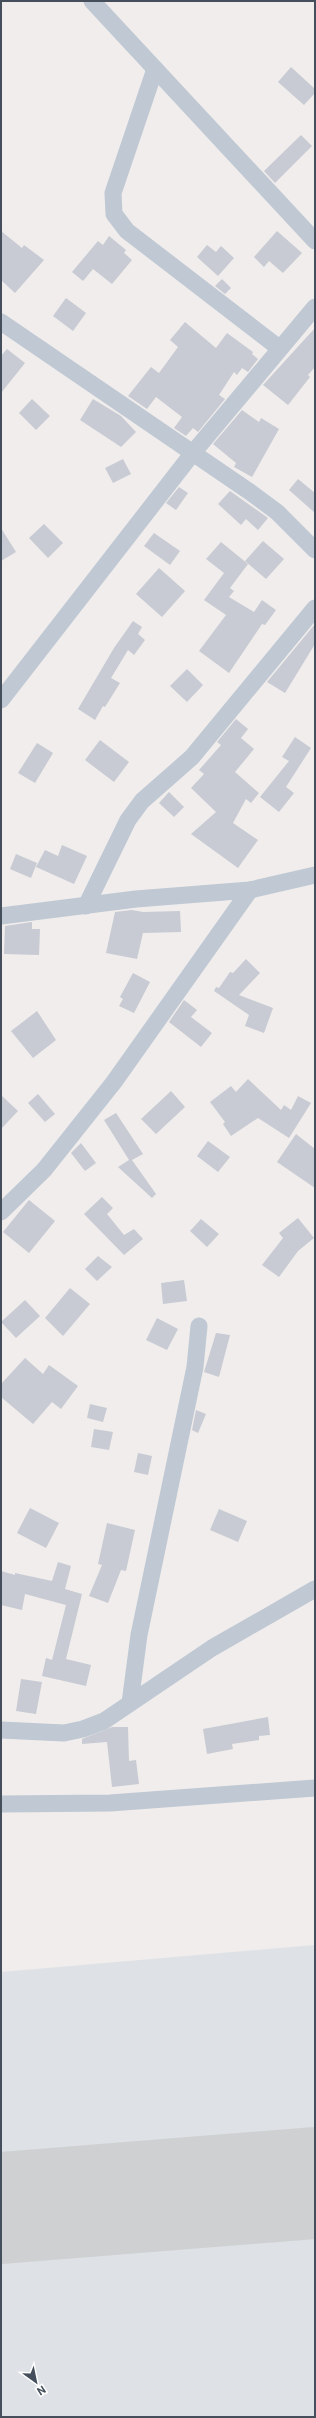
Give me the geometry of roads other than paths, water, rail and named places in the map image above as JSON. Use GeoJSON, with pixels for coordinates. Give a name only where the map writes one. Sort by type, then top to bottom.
{"type":"FeatureCollection","features":[{"type":"Feature","properties":{"kind":"street"},"geometry":{"type":"LineString","coordinates":[[92,1],[315,241]]}},
{"type":"Feature","properties":{"kind":"street"},"geometry":{"type":"LineString","coordinates":[[155,69],[113,193],[114,214],[127,231],[279,348]]}},
{"type":"Feature","properties":{"kind":"street"},"geometry":{"type":"LineString","coordinates":[[1,700],[192,454],[279,348],[315,307]]}},
{"type":"Feature","properties":{"kind":"street"},"geometry":{"type":"LineString","coordinates":[[1,322],[192,454],[256,496],[277,512],[315,550]]}},
{"type":"Feature","properties":{"kind":"street"},"geometry":{"type":"LineString","coordinates":[[86,906],[128,820],[142,801],[192,757],[315,608]]}},
{"type":"Feature","properties":{"kind":"street"},"geometry":{"type":"LineString","coordinates":[[1,916],[250,890],[315,875]]}},
{"type":"Feature","properties":{"kind":"street"},"geometry":{"type":"LineString","coordinates":[[1,1212],[44,1170],[114,1082],[250,890]]}},
{"type":"Feature","properties":{"kind":"street"},"geometry":{"type":"LineString","coordinates":[[130,1703],[139,1635],[195,1366],[199,1326]]}},
{"type":"Feature","properties":{"kind":"street"},"geometry":{"type":"LineString","coordinates":[[1,1730],[64,1733],[83,1729],[104,1720],[212,1648],[315,1589]]}},
{"type":"Feature","properties":{"kind":"street"},"geometry":{"type":"LineString","coordinates":[[1,1804],[110,1803],[315,1788]]}}]}
